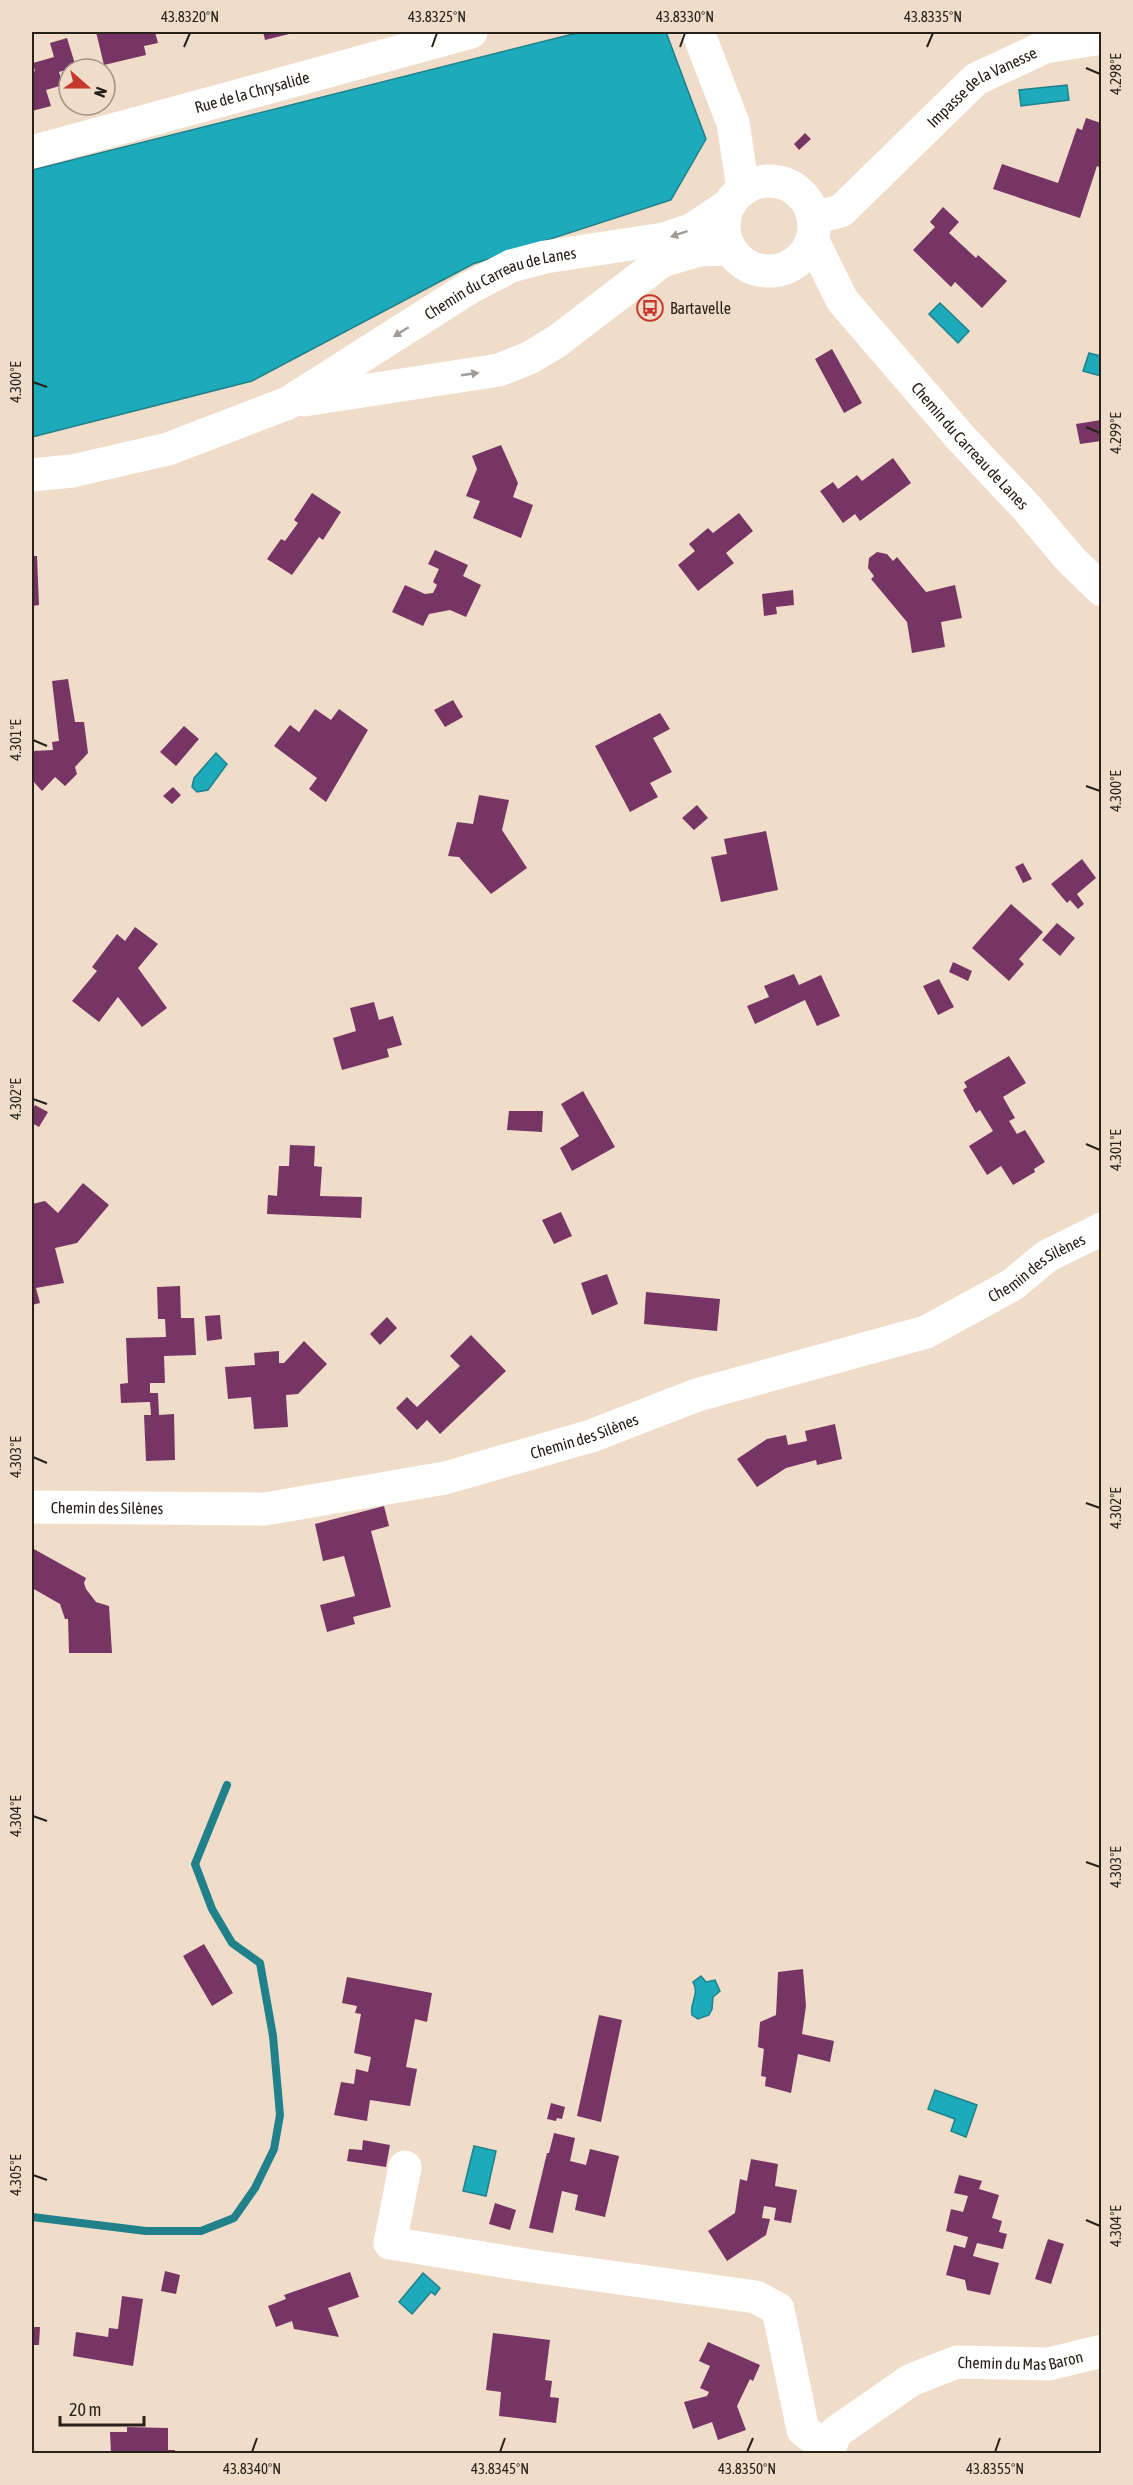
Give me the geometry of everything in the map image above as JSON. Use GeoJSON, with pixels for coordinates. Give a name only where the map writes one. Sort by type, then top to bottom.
{"type":"FeatureCollection","features":[{"type":"Feature","properties":{"kind":"street","name":"Rue de la Chrysalide"},"geometry":{"type":"LineString","coordinates":[[32,152],[471,32]]}},
{"type":"Feature","properties":{"kind":"street"},"geometry":{"type":"LineString","coordinates":[[698,32],[733,123],[736,197]]}},
{"type":"Feature","properties":{"kind":"street","name":"Impasse de la Vanesse"},"geometry":{"type":"LineString","coordinates":[[800,207],[834,188],[882,172],[976,79],[1045,47],[1101,38]]}},
{"type":"Feature","properties":{"kind":"street","name":"Chemin du Carreau de Lanes"},"geometry":{"type":"LineString","coordinates":[[733,123],[800,207],[842,300],[960,436],[1027,508],[1070,559],[1101,590]]}},
{"type":"Feature","properties":{"kind":"street"},"geometry":{"type":"LineString","coordinates":[[753,183],[800,207],[806,251],[796,261],[784,268],[763,271],[750,267],[730,249],[724,235],[724,219],[736,197],[753,183]]}},
{"type":"Feature","properties":{"kind":"street","name":"Chemin du Carreau de Lanes"},"geometry":{"type":"LineString","coordinates":[[32,474],[72,471],[168,449],[288,402],[469,288],[511,266],[545,257],[664,239],[693,229],[736,197]]}},
{"type":"Feature","properties":{"kind":"street","name":"Chemin du Carreau de Lanes"},"geometry":{"type":"LineString","coordinates":[[288,402],[499,370],[529,358],[556,342],[662,261],[699,250],[730,249]]}},
{"type":"Feature","properties":{"kind":"street","name":"Chemin du Carreau de Lanes"},"geometry":{"type":"LineString","coordinates":[[784,268],[842,300]]}},
{"type":"Feature","properties":{"kind":"street","name":"Chemin des Silènes"},"geometry":{"type":"LineString","coordinates":[[32,1507],[265,1509],[445,1478],[591,1436],[697,1395],[926,1332],[1012,1285],[1047,1256],[1101,1229]]}},
{"type":"Feature","properties":{"kind":"street"},"geometry":{"type":"LineString","coordinates":[[405,2167],[390,2243],[532,2266],[756,2297],[778,2309],[803,2430],[828,2451]]}},
{"type":"Feature","properties":{"kind":"street","name":"Chemin du Mas Baron"},"geometry":{"type":"LineString","coordinates":[[828,2451],[836,2432],[911,2380],[957,2362],[1049,2364],[1101,2351]]}},
{"type":"Feature","properties":{"kind":"water"},"geometry":{"type":"Polygon","coordinates":[[[581,32],[666,32],[706,139],[671,200],[473,264],[252,381],[32,437],[32,170],[581,32]]]}},
{"type":"Feature","properties":{"kind":"water"},"geometry":{"type":"Polygon","coordinates":[[[1067,85],[1069,100],[1021,106],[1019,90],[1067,85]]]}},
{"type":"Feature","properties":{"kind":"water"},"geometry":{"type":"Polygon","coordinates":[[[940,303],[969,331],[958,343],[929,314],[940,303]]]}},
{"type":"Feature","properties":{"kind":"water"},"geometry":{"type":"Polygon","coordinates":[[[1089,353],[1101,356],[1101,376],[1083,371],[1089,353]]]}},
{"type":"Feature","properties":{"kind":"water"},"geometry":{"type":"Polygon","coordinates":[[[216,753],[227,764],[208,790],[197,792],[192,787],[194,778],[216,753]]]}},
{"type":"Feature","properties":{"kind":"water"},"geometry":{"type":"Polygon","coordinates":[[[701,1976],[706,1982],[715,1980],[720,1991],[713,1997],[709,2015],[698,2019],[692,2015],[691,2011],[695,1995],[693,1982],[701,1976]]]}},
{"type":"Feature","properties":{"kind":"water"},"geometry":{"type":"Polygon","coordinates":[[[935,2090],[977,2105],[966,2137],[951,2131],[955,2119],[928,2109],[935,2090]]]}},
{"type":"Feature","properties":{"kind":"water"},"geometry":{"type":"Polygon","coordinates":[[[474,2146],[496,2151],[486,2196],[463,2191],[474,2146]]]}},
{"type":"Feature","properties":{"kind":"water"},"geometry":{"type":"Polygon","coordinates":[[[423,2273],[440,2288],[435,2295],[431,2292],[412,2314],[399,2302],[423,2273]]]}},
{"type":"Feature","properties":{"kind":"building"},"geometry":{"type":"Polygon","coordinates":[[[96,32],[155,32],[158,43],[144,46],[146,55],[117,62],[117,57],[102,57],[96,32]]]}},
{"type":"Feature","properties":{"kind":"building"},"geometry":{"type":"Polygon","coordinates":[[[263,32],[297,32],[265,40],[263,32]]]}},
{"type":"Feature","properties":{"kind":"building"},"geometry":{"type":"Polygon","coordinates":[[[67,38],[73,57],[57,57],[57,87],[46,90],[51,106],[32,111],[32,72],[35,71],[33,63],[54,57],[50,43],[67,38]]]}},
{"type":"Feature","properties":{"kind":"building"},"geometry":{"type":"Polygon","coordinates":[[[1086,118],[1101,123],[1101,168],[1097,166],[1080,218],[993,189],[1002,164],[1058,183],[1077,128],[1082,130],[1086,118]]]}},
{"type":"Feature","properties":{"kind":"building"},"geometry":{"type":"Polygon","coordinates":[[[805,133],[811,139],[799,150],[794,144],[805,133]]]}},
{"type":"Feature","properties":{"kind":"building"},"geometry":{"type":"Polygon","coordinates":[[[943,207],[959,222],[949,233],[976,258],[978,255],[1007,281],[982,308],[955,282],[951,287],[913,250],[935,227],[930,222],[943,207]]]}},
{"type":"Feature","properties":{"kind":"building"},"geometry":{"type":"Polygon","coordinates":[[[832,349],[862,403],[844,413],[815,359],[832,349]]]}},
{"type":"Feature","properties":{"kind":"building"},"geometry":{"type":"Polygon","coordinates":[[[1101,420],[1101,441],[1080,444],[1076,424],[1101,420]]]}},
{"type":"Feature","properties":{"kind":"building"},"geometry":{"type":"Polygon","coordinates":[[[501,445],[518,483],[513,497],[533,505],[521,538],[473,518],[480,501],[466,496],[477,469],[472,456],[501,445]]]}},
{"type":"Feature","properties":{"kind":"building"},"geometry":{"type":"Polygon","coordinates":[[[893,458],[911,483],[860,521],[855,514],[843,523],[820,491],[833,482],[838,489],[857,475],[862,481],[893,458]]]}},
{"type":"Feature","properties":{"kind":"building"},"geometry":{"type":"Polygon","coordinates":[[[312,493],[341,512],[323,540],[319,537],[292,575],[267,559],[281,539],[285,541],[298,523],[294,520],[312,493]]]}},
{"type":"Feature","properties":{"kind":"building"},"geometry":{"type":"Polygon","coordinates":[[[739,513],[753,531],[726,553],[734,563],[698,591],[678,565],[695,551],[689,544],[708,528],[713,533],[739,513]]]}},
{"type":"Feature","properties":{"kind":"building"},"geometry":{"type":"Polygon","coordinates":[[[435,550],[468,565],[463,576],[481,585],[466,617],[450,610],[429,614],[423,626],[392,612],[405,585],[425,594],[433,593],[437,585],[433,582],[439,569],[428,564],[435,550]]]}},
{"type":"Feature","properties":{"kind":"building"},"geometry":{"type":"Polygon","coordinates":[[[877,552],[887,554],[893,561],[897,557],[926,592],[955,585],[962,618],[941,622],[945,647],[912,653],[907,622],[871,579],[874,576],[868,568],[869,558],[877,552]]]}},
{"type":"Feature","properties":{"kind":"building"},"geometry":{"type":"Polygon","coordinates":[[[32,556],[37,556],[39,605],[32,606],[32,556]]]}},
{"type":"Feature","properties":{"kind":"building"},"geometry":{"type":"Polygon","coordinates":[[[793,590],[794,605],[776,607],[777,614],[764,616],[762,594],[793,590]]]}},
{"type":"Feature","properties":{"kind":"building"},"geometry":{"type":"Polygon","coordinates":[[[68,679],[75,722],[84,722],[88,753],[75,767],[77,774],[65,786],[55,777],[42,791],[32,780],[32,751],[53,750],[52,742],[59,741],[52,681],[68,679]]]}},
{"type":"Feature","properties":{"kind":"building"},"geometry":{"type":"Polygon","coordinates":[[[453,700],[463,717],[445,727],[434,710],[453,700]]]}},
{"type":"Feature","properties":{"kind":"building"},"geometry":{"type":"Polygon","coordinates":[[[315,709],[331,720],[339,709],[368,730],[326,802],[309,789],[317,778],[274,746],[290,725],[299,732],[315,709]]]}},
{"type":"Feature","properties":{"kind":"building"},"geometry":{"type":"Polygon","coordinates":[[[660,713],[670,729],[653,738],[672,772],[650,783],[658,797],[630,812],[595,746],[660,713]]]}},
{"type":"Feature","properties":{"kind":"building"},"geometry":{"type":"Polygon","coordinates":[[[184,726],[199,739],[176,766],[160,752],[184,726]]]}},
{"type":"Feature","properties":{"kind":"building"},"geometry":{"type":"Polygon","coordinates":[[[173,787],[181,795],[172,804],[163,796],[173,787]]]}},
{"type":"Feature","properties":{"kind":"building"},"geometry":{"type":"Polygon","coordinates":[[[479,795],[509,800],[502,830],[527,868],[491,894],[459,857],[448,856],[457,822],[473,824],[479,795]]]}},
{"type":"Feature","properties":{"kind":"building"},"geometry":{"type":"Polygon","coordinates":[[[697,805],[708,818],[694,830],[682,818],[697,805]]]}},
{"type":"Feature","properties":{"kind":"building"},"geometry":{"type":"Polygon","coordinates":[[[766,831],[778,890],[721,902],[711,857],[727,854],[724,839],[766,831]]]}},
{"type":"Feature","properties":{"kind":"building"},"geometry":{"type":"Polygon","coordinates":[[[1082,859],[1096,878],[1077,894],[1084,904],[1078,909],[1070,900],[1067,903],[1051,884],[1082,859]]]}},
{"type":"Feature","properties":{"kind":"building"},"geometry":{"type":"Polygon","coordinates":[[[1023,863],[1032,879],[1023,883],[1015,867],[1023,863]]]}},
{"type":"Feature","properties":{"kind":"building"},"geometry":{"type":"Polygon","coordinates":[[[1011,904],[1043,932],[1019,959],[1024,964],[1009,981],[972,948],[1011,904]]]}},
{"type":"Feature","properties":{"kind":"building"},"geometry":{"type":"Polygon","coordinates":[[[1057,923],[1075,938],[1060,956],[1042,940],[1057,923]]]}},
{"type":"Feature","properties":{"kind":"building"},"geometry":{"type":"Polygon","coordinates":[[[135,927],[158,944],[138,968],[167,1008],[142,1027],[118,997],[99,1022],[72,1001],[97,971],[92,967],[117,934],[125,941],[135,927]]]}},
{"type":"Feature","properties":{"kind":"building"},"geometry":{"type":"Polygon","coordinates":[[[953,962],[972,971],[968,981],[949,972],[953,962]]]}},
{"type":"Feature","properties":{"kind":"building"},"geometry":{"type":"Polygon","coordinates":[[[794,974],[799,985],[821,975],[840,1016],[817,1026],[805,1000],[755,1024],[747,1006],[769,997],[764,986],[794,974]]]}},
{"type":"Feature","properties":{"kind":"building"},"geometry":{"type":"Polygon","coordinates":[[[939,979],[954,1007],[938,1015],[923,986],[939,979]]]}},
{"type":"Feature","properties":{"kind":"building"},"geometry":{"type":"Polygon","coordinates":[[[374,1002],[379,1020],[393,1016],[402,1045],[387,1049],[389,1057],[342,1070],[333,1038],[356,1031],[350,1008],[374,1002]]]}},
{"type":"Feature","properties":{"kind":"building"},"geometry":{"type":"Polygon","coordinates":[[[1009,1056],[1026,1083],[1003,1097],[1015,1118],[1009,1121],[1017,1134],[1025,1130],[1045,1162],[1034,1169],[1035,1172],[1013,1185],[1001,1166],[987,1175],[969,1146],[993,1131],[980,1110],[976,1113],[963,1090],[967,1087],[964,1082],[1009,1056]]]}},
{"type":"Feature","properties":{"kind":"building"},"geometry":{"type":"Polygon","coordinates":[[[583,1091],[615,1147],[572,1171],[560,1148],[579,1136],[561,1104],[583,1091]]]}},
{"type":"Feature","properties":{"kind":"building"},"geometry":{"type":"Polygon","coordinates":[[[35,1105],[48,1112],[39,1127],[32,1123],[32,1111],[35,1105]]]}},
{"type":"Feature","properties":{"kind":"building"},"geometry":{"type":"Polygon","coordinates":[[[509,1111],[543,1111],[542,1132],[507,1130],[509,1111]]]}},
{"type":"Feature","properties":{"kind":"building"},"geometry":{"type":"Polygon","coordinates":[[[290,1145],[315,1146],[314,1166],[322,1167],[320,1196],[362,1197],[361,1218],[267,1214],[268,1195],[277,1196],[279,1166],[289,1166],[290,1145]]]}},
{"type":"Feature","properties":{"kind":"building"},"geometry":{"type":"Polygon","coordinates":[[[83,1183],[109,1205],[77,1243],[55,1248],[64,1283],[36,1288],[40,1303],[32,1305],[32,1204],[45,1201],[58,1213],[83,1183]]]}},
{"type":"Feature","properties":{"kind":"building"},"geometry":{"type":"Polygon","coordinates":[[[561,1212],[572,1236],[554,1244],[542,1220],[561,1212]]]}},
{"type":"Feature","properties":{"kind":"building"},"geometry":{"type":"Polygon","coordinates":[[[607,1274],[618,1304],[592,1315],[581,1283],[607,1274]]]}},
{"type":"Feature","properties":{"kind":"building"},"geometry":{"type":"Polygon","coordinates":[[[180,1286],[181,1318],[194,1318],[196,1355],[164,1356],[165,1383],[150,1383],[150,1393],[158,1393],[159,1415],[174,1414],[175,1460],[146,1461],[144,1415],[151,1415],[150,1402],[121,1403],[120,1384],[128,1383],[126,1338],[166,1337],[165,1319],[158,1319],[157,1287],[180,1286]]]}},
{"type":"Feature","properties":{"kind":"building"},"geometry":{"type":"Polygon","coordinates":[[[646,1292],[720,1299],[717,1331],[644,1324],[646,1292]]]}},
{"type":"Feature","properties":{"kind":"building"},"geometry":{"type":"Polygon","coordinates":[[[220,1315],[222,1339],[207,1341],[205,1316],[220,1315]]]}},
{"type":"Feature","properties":{"kind":"building"},"geometry":{"type":"Polygon","coordinates":[[[387,1317],[397,1328],[380,1345],[370,1334],[387,1317]]]}},
{"type":"Feature","properties":{"kind":"building"},"geometry":{"type":"Polygon","coordinates":[[[471,1335],[506,1371],[440,1434],[427,1420],[417,1430],[396,1408],[407,1397],[417,1407],[460,1366],[450,1356],[471,1335]]]}},
{"type":"Feature","properties":{"kind":"building"},"geometry":{"type":"Polygon","coordinates":[[[304,1341],[327,1364],[298,1394],[286,1395],[288,1427],[254,1429],[251,1397],[228,1399],[225,1367],[255,1365],[254,1353],[279,1351],[279,1363],[284,1363],[304,1341]]]}},
{"type":"Feature","properties":{"kind":"building"},"geometry":{"type":"Polygon","coordinates":[[[835,1424],[842,1459],[817,1465],[816,1460],[786,1468],[757,1487],[737,1459],[767,1439],[786,1435],[788,1445],[807,1441],[805,1431],[835,1424]]]}},
{"type":"Feature","properties":{"kind":"building"},"geometry":{"type":"Polygon","coordinates":[[[384,1506],[389,1526],[371,1531],[391,1607],[353,1617],[355,1624],[327,1632],[320,1605],[355,1596],[344,1556],[323,1561],[315,1524],[384,1506]]]}},
{"type":"Feature","properties":{"kind":"building"},"geometry":{"type":"Polygon","coordinates":[[[32,1548],[86,1578],[84,1583],[86,1589],[96,1602],[109,1606],[112,1653],[69,1653],[68,1619],[65,1619],[60,1604],[32,1588],[32,1548]]]}},
{"type":"Feature","properties":{"kind":"building"},"geometry":{"type":"Polygon","coordinates":[[[204,1944],[233,1993],[212,2006],[183,1956],[204,1944]]]}},
{"type":"Feature","properties":{"kind":"building"},"geometry":{"type":"Polygon","coordinates":[[[803,1969],[806,2006],[802,2034],[834,2041],[830,2062],[798,2054],[791,2093],[765,2086],[766,2077],[761,2076],[764,2049],[758,2047],[760,2022],[776,2015],[778,1972],[803,1969]]]}},
{"type":"Feature","properties":{"kind":"building"},"geometry":{"type":"Polygon","coordinates":[[[347,1977],[432,1993],[427,2022],[415,2019],[406,2067],[417,2069],[410,2106],[370,2100],[367,2121],[334,2115],[341,2082],[354,2084],[356,2069],[368,2072],[371,2057],[354,2053],[361,2014],[355,2013],[357,2006],[342,2003],[347,1977]]]}},
{"type":"Feature","properties":{"kind":"building"},"geometry":{"type":"Polygon","coordinates":[[[599,2015],[622,2020],[601,2122],[577,2116],[599,2015]]]}},
{"type":"Feature","properties":{"kind":"building"},"geometry":{"type":"Polygon","coordinates":[[[551,2103],[565,2107],[562,2119],[557,2118],[556,2121],[547,2119],[551,2103]]]}},
{"type":"Feature","properties":{"kind":"building"},"geometry":{"type":"Polygon","coordinates":[[[554,2133],[575,2138],[570,2161],[586,2165],[590,2149],[619,2156],[605,2217],[575,2210],[578,2195],[562,2191],[553,2233],[529,2228],[554,2133]]]}},
{"type":"Feature","properties":{"kind":"building"},"geometry":{"type":"Polygon","coordinates":[[[363,2140],[390,2145],[386,2167],[347,2161],[349,2149],[362,2150],[363,2140]]]}},
{"type":"Feature","properties":{"kind":"building"},"geometry":{"type":"Polygon","coordinates":[[[751,2159],[778,2164],[775,2186],[797,2190],[791,2223],[774,2220],[776,2208],[764,2206],[762,2218],[770,2219],[766,2235],[727,2261],[708,2231],[735,2213],[740,2179],[747,2181],[751,2159]]]}},
{"type":"Feature","properties":{"kind":"building"},"geometry":{"type":"Polygon","coordinates":[[[959,2175],[982,2181],[979,2189],[999,2195],[992,2218],[1002,2221],[999,2232],[1007,2234],[1003,2249],[977,2243],[973,2256],[999,2263],[990,2295],[967,2290],[965,2280],[946,2275],[954,2245],[965,2248],[968,2237],[946,2231],[951,2209],[963,2212],[968,2196],[954,2193],[959,2175]]]}},
{"type":"Feature","properties":{"kind":"building"},"geometry":{"type":"Polygon","coordinates":[[[495,2203],[516,2210],[510,2230],[489,2224],[495,2203]]]}},
{"type":"Feature","properties":{"kind":"building"},"geometry":{"type":"Polygon","coordinates":[[[1048,2239],[1064,2244],[1051,2284],[1035,2279],[1048,2239]]]}},
{"type":"Feature","properties":{"kind":"building"},"geometry":{"type":"Polygon","coordinates":[[[165,2271],[180,2275],[176,2294],[161,2291],[165,2271]]]}},
{"type":"Feature","properties":{"kind":"building"},"geometry":{"type":"Polygon","coordinates":[[[350,2272],[359,2297],[328,2308],[339,2337],[294,2329],[292,2321],[276,2327],[268,2306],[286,2299],[284,2295],[350,2272]]]}},
{"type":"Feature","properties":{"kind":"building"},"geometry":{"type":"Polygon","coordinates":[[[122,2296],[143,2299],[133,2366],[73,2356],[76,2332],[108,2337],[109,2328],[118,2329],[122,2296]]]}},
{"type":"Feature","properties":{"kind":"building"},"geometry":{"type":"Polygon","coordinates":[[[32,2305],[34,2305],[34,2327],[40,2327],[39,2345],[32,2345],[32,2305]]]}},
{"type":"Feature","properties":{"kind":"building"},"geometry":{"type":"Polygon","coordinates":[[[493,2333],[550,2340],[545,2380],[552,2381],[550,2397],[559,2398],[556,2423],[499,2416],[501,2392],[486,2390],[493,2333]]]}},
{"type":"Feature","properties":{"kind":"building"},"geometry":{"type":"Polygon","coordinates":[[[708,2342],[760,2365],[753,2381],[750,2379],[737,2406],[746,2430],[718,2440],[712,2422],[693,2429],[684,2402],[707,2396],[709,2392],[700,2388],[710,2366],[699,2361],[708,2342]]]}},
{"type":"Feature","properties":{"kind":"building"},"geometry":{"type":"Polygon","coordinates":[[[127,2427],[168,2428],[168,2450],[175,2450],[174,2454],[111,2454],[110,2432],[127,2432],[127,2427]]]}},
{"type":"Feature","properties":{"kind":"waterway"},"geometry":{"type":"LineString","coordinates":[[32,2217],[146,2231],[201,2231],[234,2218],[255,2188],[274,2149],[280,2115],[273,2036],[260,1963],[232,1943],[212,1909],[195,1864],[227,1785]]}},
{"type":"Feature","properties":{"kind":"place","name":"Bartavelle"},"geometry":{"type":"Point","coordinates":[650,308]}}]}
